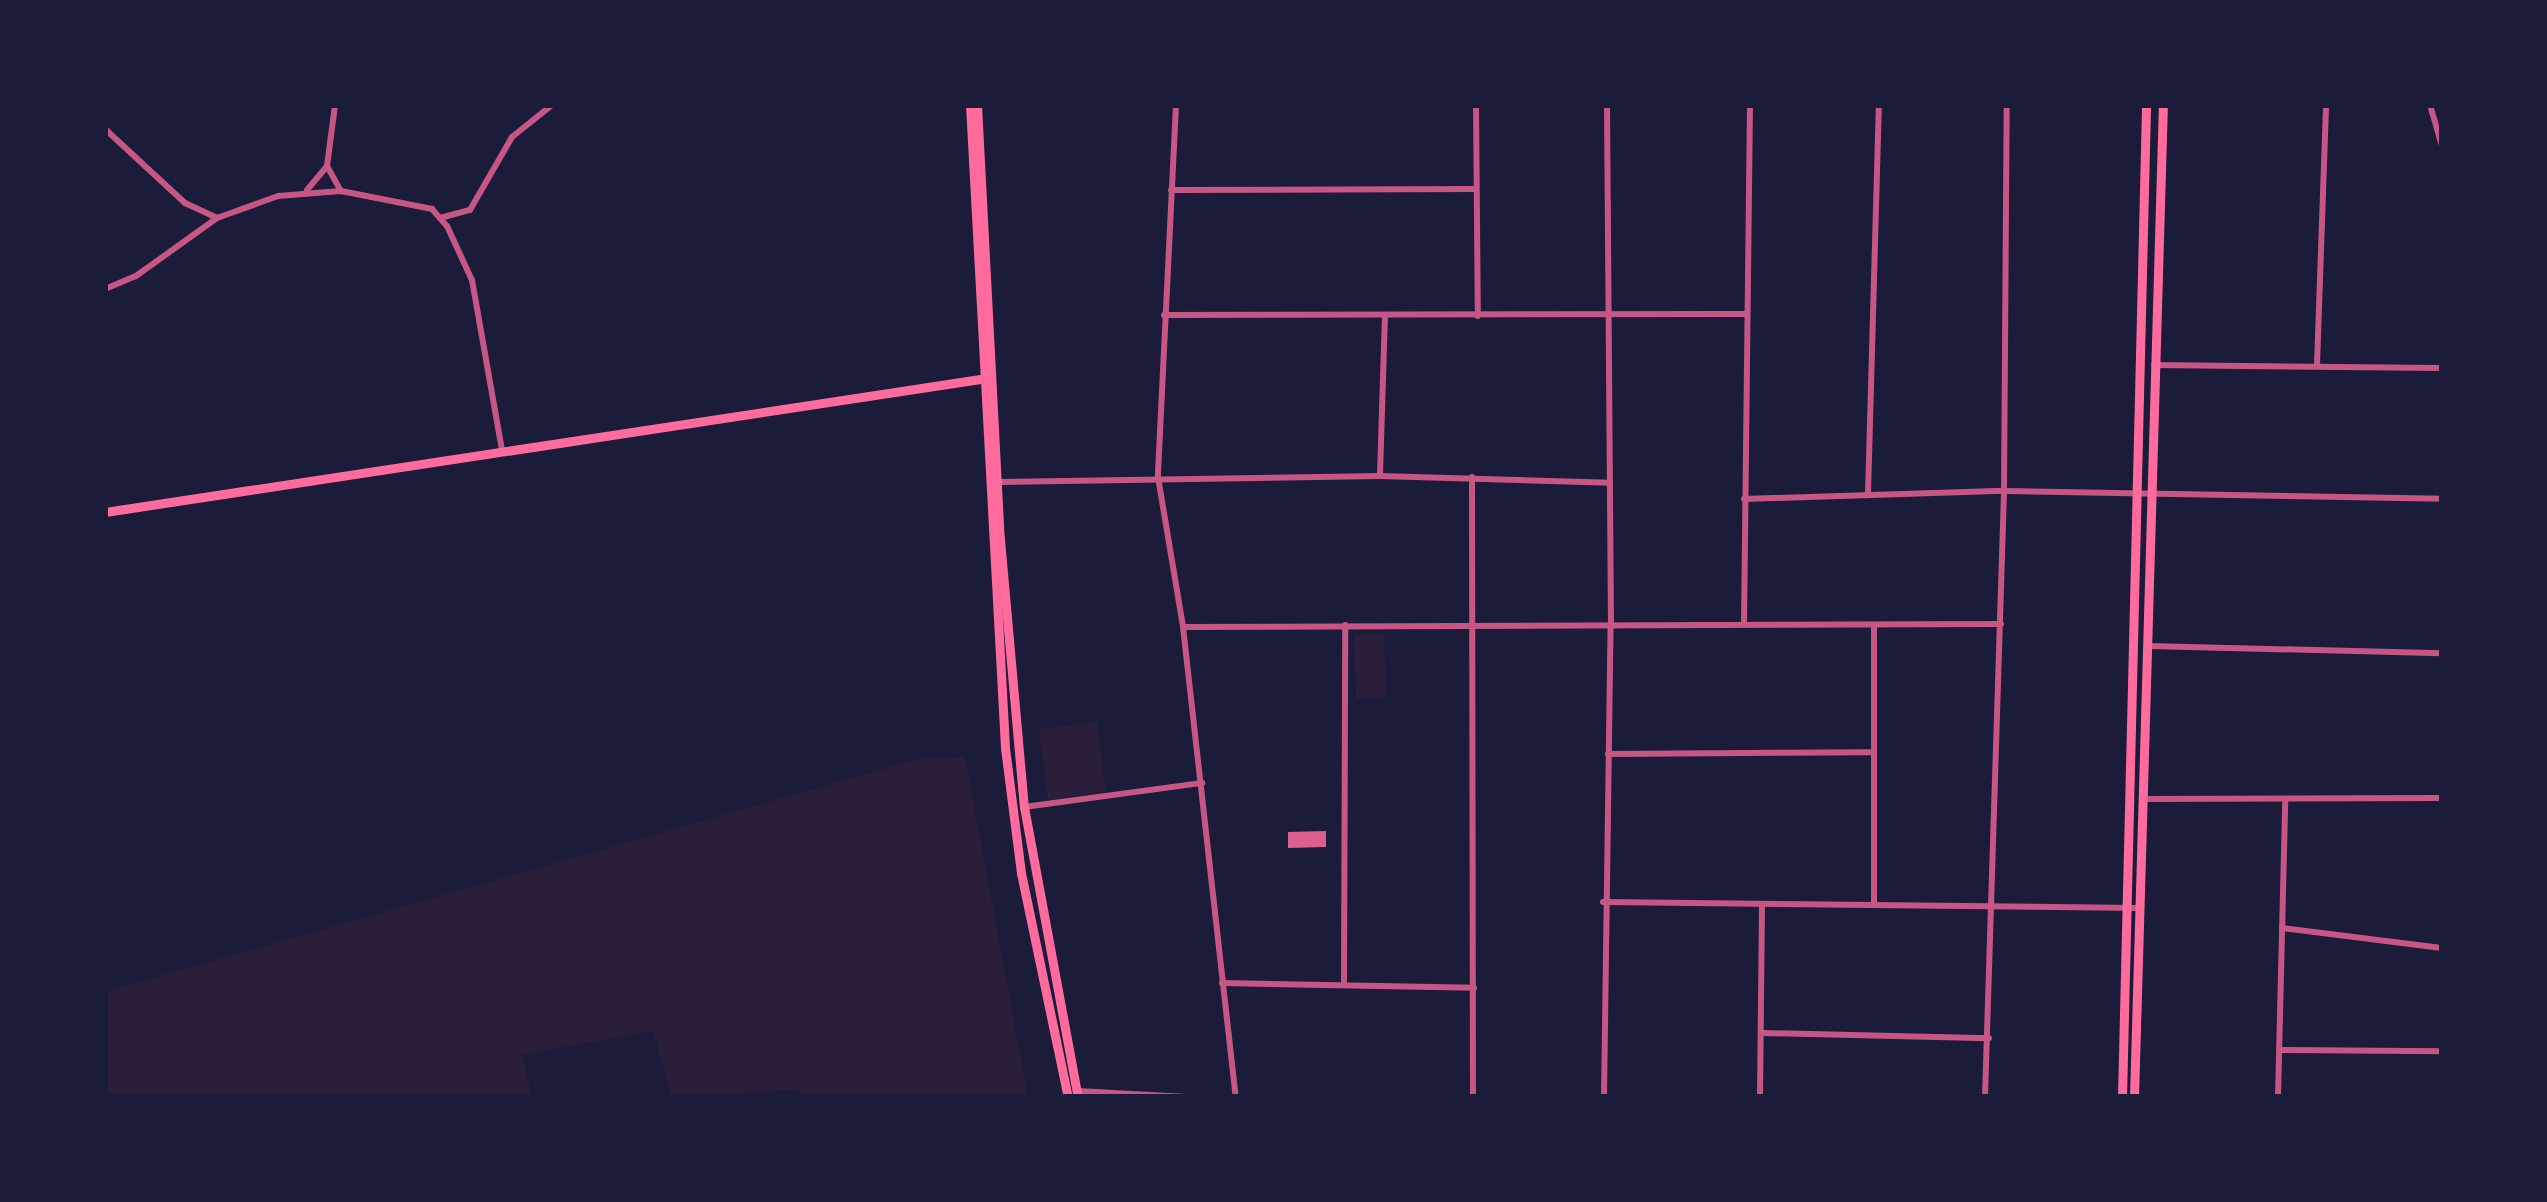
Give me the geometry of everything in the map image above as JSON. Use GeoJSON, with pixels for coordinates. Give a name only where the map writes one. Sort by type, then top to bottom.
{"type":"FeatureCollection","features":[{"type":"Feature","properties":{"kind":"main road"},"geometry":{"type":"LineString","coordinates":[[974,105],[1007,769],[1022,872],[1074,1095]]}},
{"type":"Feature","properties":{"kind":"main road"},"geometry":{"type":"LineString","coordinates":[[2134,1097],[2136,497],[2146,105]]}},
{"type":"Feature","properties":{"kind":"main road"},"geometry":{"type":"LineString","coordinates":[[2122,1097],[2140,799],[2163,105]]}},
{"type":"Feature","properties":{"kind":"main road"},"geometry":{"type":"LineString","coordinates":[[105,512],[988,378]]}},
{"type":"Feature","properties":{"kind":"main road"},"geometry":{"type":"LineString","coordinates":[[992,482],[1024,807],[1074,1095]]}},
{"type":"Feature","properties":{"kind":"street"},"geometry":{"type":"LineString","coordinates":[[307,190],[327,166],[335,105]]}},
{"type":"Feature","properties":{"kind":"street"},"geometry":{"type":"LineString","coordinates":[[440,218],[470,210],[512,136],[552,105]]}},
{"type":"Feature","properties":{"kind":"street"},"geometry":{"type":"LineString","coordinates":[[1176,105],[1158,477],[1183,626],[1236,1097]]}},
{"type":"Feature","properties":{"kind":"street"},"geometry":{"type":"LineString","coordinates":[[1476,105],[1478,316]]}},
{"type":"Feature","properties":{"kind":"street"},"geometry":{"type":"LineString","coordinates":[[1604,1097],[1611,625],[1607,105]]}},
{"type":"Feature","properties":{"kind":"street"},"geometry":{"type":"LineString","coordinates":[[1744,625],[1750,105]]}},
{"type":"Feature","properties":{"kind":"street"},"geometry":{"type":"LineString","coordinates":[[1868,494],[1879,105]]}},
{"type":"Feature","properties":{"kind":"street"},"geometry":{"type":"LineString","coordinates":[[1985,1097],[2005,491],[2007,105]]}},
{"type":"Feature","properties":{"kind":"street"},"geometry":{"type":"LineString","coordinates":[[2317,366],[2326,105]]}},
{"type":"Feature","properties":{"kind":"street"},"geometry":{"type":"LineString","coordinates":[[2430,105],[2442,146]]}},
{"type":"Feature","properties":{"kind":"street"},"geometry":{"type":"LineString","coordinates":[[105,129],[184,203],[217,218]]}},
{"type":"Feature","properties":{"kind":"street"},"geometry":{"type":"LineString","coordinates":[[327,166],[341,191]]}},
{"type":"Feature","properties":{"kind":"street"},"geometry":{"type":"LineString","coordinates":[[1171,190],[1475,189]]}},
{"type":"Feature","properties":{"kind":"street"},"geometry":{"type":"LineString","coordinates":[[105,289],[136,276],[217,218],[307,190],[413,203],[440,218],[472,280],[502,451]]}},
{"type":"Feature","properties":{"kind":"street"},"geometry":{"type":"LineString","coordinates":[[1164,316],[1745,314]]}},
{"type":"Feature","properties":{"kind":"street"},"geometry":{"type":"LineString","coordinates":[[1380,476],[1385,316]]}},
{"type":"Feature","properties":{"kind":"street"},"geometry":{"type":"LineString","coordinates":[[2154,365],[2442,368]]}},
{"type":"Feature","properties":{"kind":"street"},"geometry":{"type":"LineString","coordinates":[[992,482],[1380,476],[1610,482]]}},
{"type":"Feature","properties":{"kind":"street"},"geometry":{"type":"LineString","coordinates":[[1472,477],[1473,1097]]}},
{"type":"Feature","properties":{"kind":"street"},"geometry":{"type":"LineString","coordinates":[[1744,500],[2005,491],[2136,497],[2442,499]]}},
{"type":"Feature","properties":{"kind":"street"},"geometry":{"type":"LineString","coordinates":[[1183,626],[2001,624]]}},
{"type":"Feature","properties":{"kind":"street"},"geometry":{"type":"LineString","coordinates":[[1344,984],[1346,625]]}},
{"type":"Feature","properties":{"kind":"street"},"geometry":{"type":"LineString","coordinates":[[1874,627],[1874,906]]}},
{"type":"Feature","properties":{"kind":"street"},"geometry":{"type":"LineString","coordinates":[[2144,646],[2442,653]]}},
{"type":"Feature","properties":{"kind":"street"},"geometry":{"type":"LineString","coordinates":[[1606,754],[1874,752]]}},
{"type":"Feature","properties":{"kind":"street"},"geometry":{"type":"LineString","coordinates":[[1024,807],[1202,783]]}},
{"type":"Feature","properties":{"kind":"street"},"geometry":{"type":"LineString","coordinates":[[2140,799],[2442,798]]}},
{"type":"Feature","properties":{"kind":"street"},"geometry":{"type":"LineString","coordinates":[[2278,1097],[2285,801]]}},
{"type":"Feature","properties":{"kind":"street"},"geometry":{"type":"LineString","coordinates":[[1604,902],[2132,908]]}},
{"type":"Feature","properties":{"kind":"street"},"geometry":{"type":"LineString","coordinates":[[1760,1097],[1762,904]]}},
{"type":"Feature","properties":{"kind":"street"},"geometry":{"type":"LineString","coordinates":[[2282,928],[2442,948]]}},
{"type":"Feature","properties":{"kind":"street"},"geometry":{"type":"LineString","coordinates":[[1222,983],[1474,988]]}},
{"type":"Feature","properties":{"kind":"street"},"geometry":{"type":"LineString","coordinates":[[1762,1034],[1989,1038]]}},
{"type":"Feature","properties":{"kind":"street"},"geometry":{"type":"LineString","coordinates":[[2279,1050],[2442,1051]]}},
{"type":"Feature","properties":{"kind":"street"},"geometry":{"type":"LineString","coordinates":[[1074,1095],[1187,1097]]}},
{"type":"Feature","properties":{"kind":"shaded area"},"geometry":{"type":"Polygon","coordinates":[[[1384,634],[1386,697],[1356,698],[1354,635],[1384,634]]]}},
{"type":"Feature","properties":{"kind":"shaded area"},"geometry":{"type":"Polygon","coordinates":[[[1097,722],[1106,792],[1048,800],[1039,729],[1097,722]]]}},
{"type":"Feature","properties":{"kind":"shaded area"},"geometry":{"type":"Polygon","coordinates":[[[965,757],[1028,1097],[802,1097],[800,1090],[672,1097],[653,1031],[522,1055],[532,1097],[105,1097],[105,992],[918,759],[965,757]]]}},
{"type":"Feature","properties":{"kind":"building"},"geometry":{"type":"Polygon","coordinates":[[[1326,831],[1326,847],[1288,848],[1288,832],[1326,831]]]}}]}
